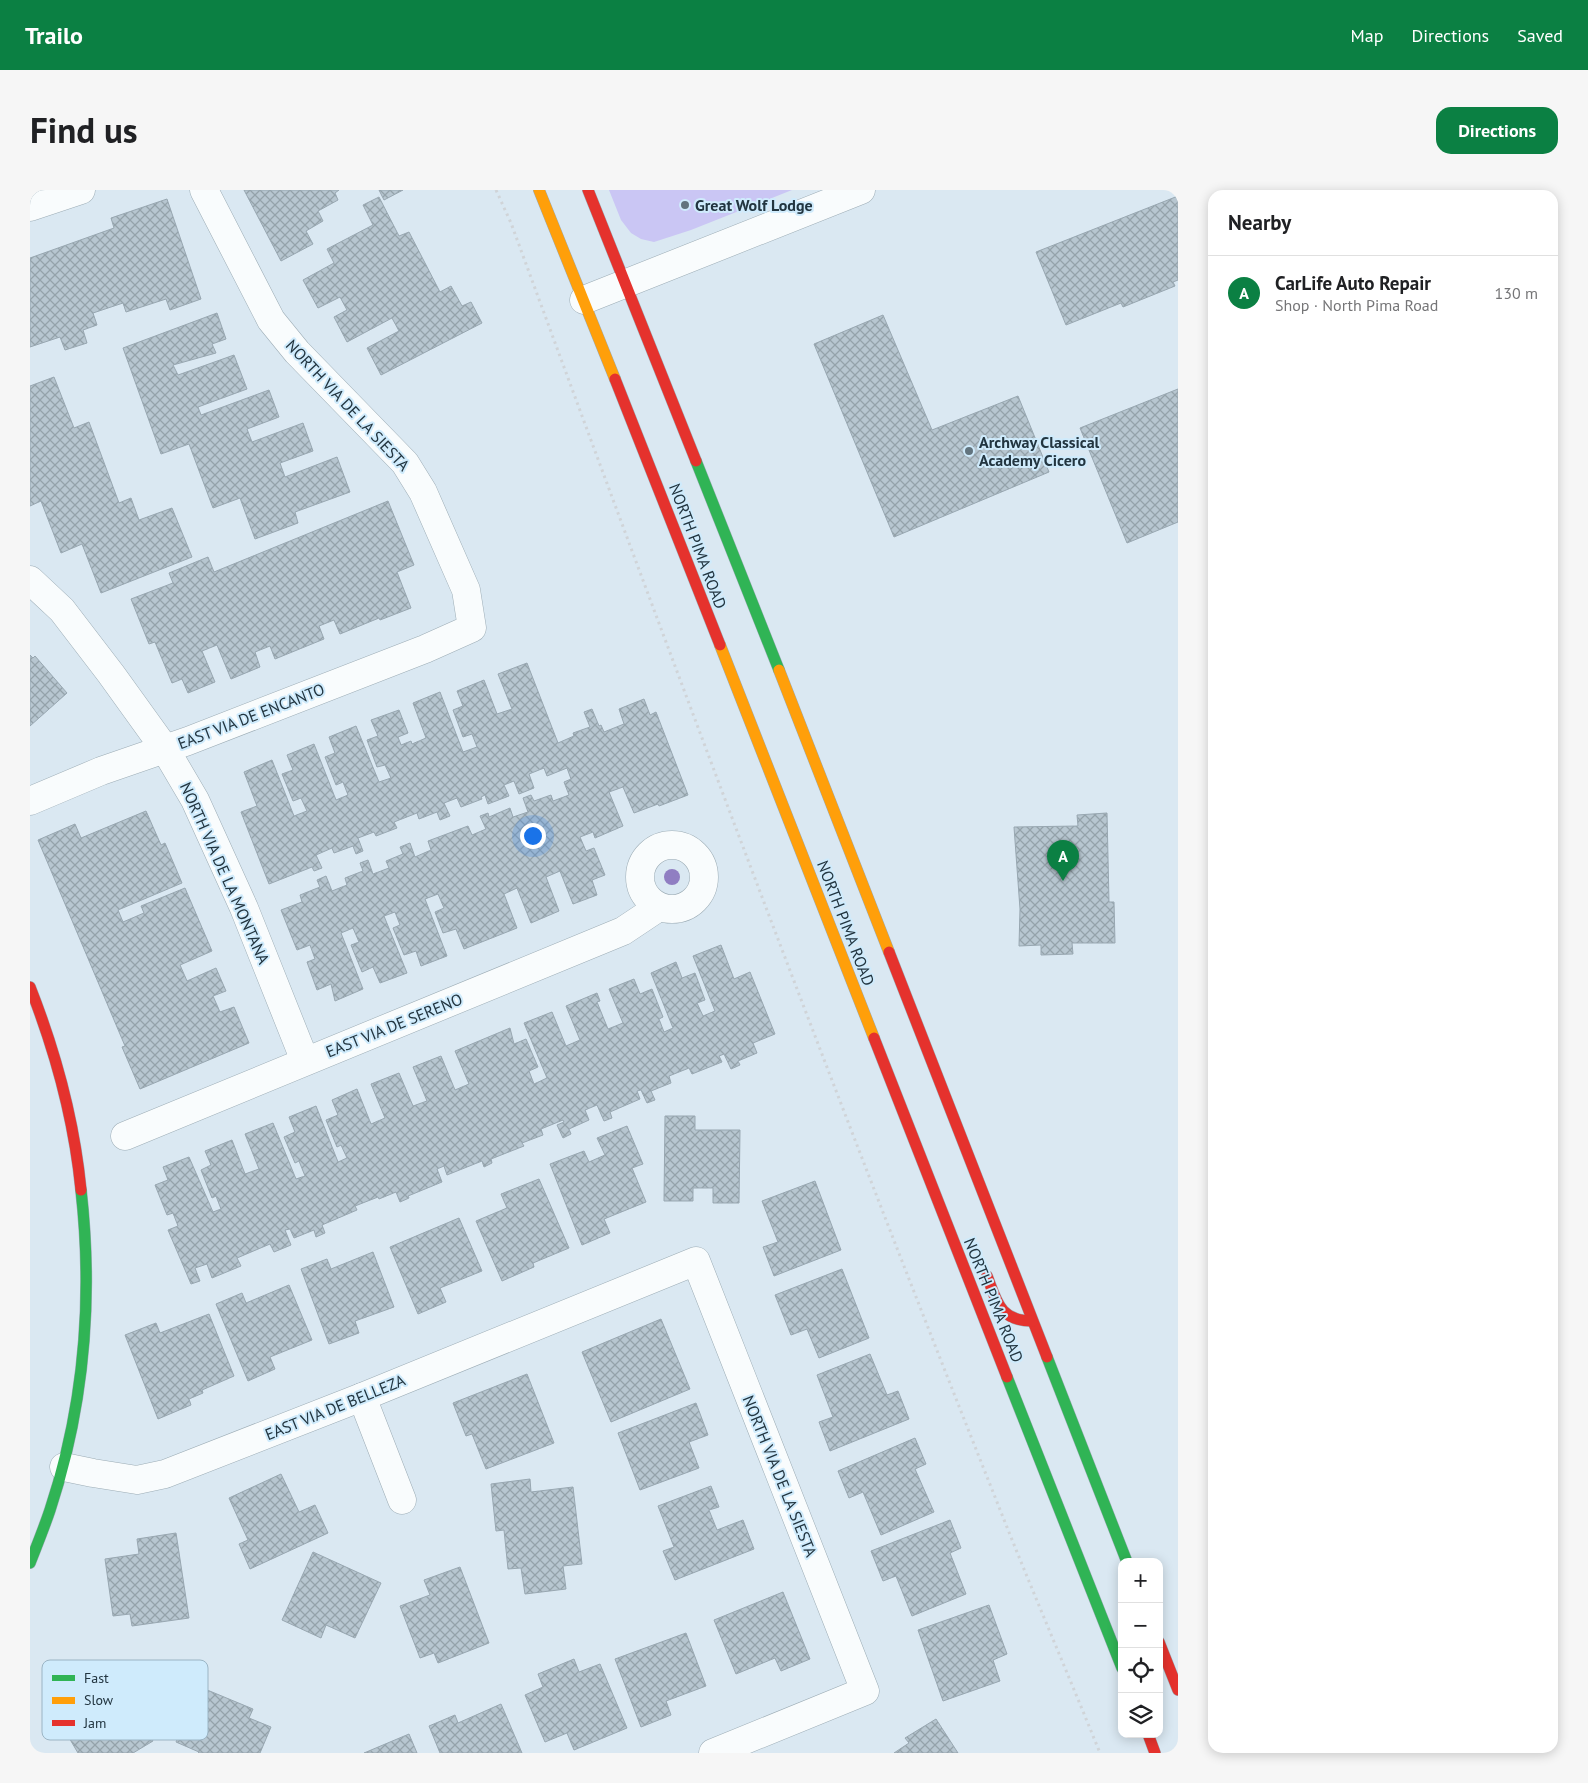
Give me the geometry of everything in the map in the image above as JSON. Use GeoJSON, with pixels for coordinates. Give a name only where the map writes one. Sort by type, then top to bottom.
{"type":"FeatureCollection","features":[{"type":"Feature","properties":{"kind":"main road","name":"NORTH PIMA ROAD"},"geometry":{"type":"LineString","coordinates":[[539,190],[1118,1658]]}},
{"type":"Feature","properties":{"kind":"main road","name":"NORTH PIMA ROAD"},"geometry":{"type":"LineString","coordinates":[[588,190],[838,820],[1125,1558]]}},
{"type":"Feature","properties":{"kind":"main road"},"geometry":{"type":"LineString","coordinates":[[30,986],[57,1061],[68,1107],[80,1176],[86,1238],[86,1296],[80,1381],[64,1466],[30,1564]]}},
{"type":"Feature","properties":{"kind":"main road"},"geometry":{"type":"LineString","coordinates":[[884,1064],[904,1086]]}},
{"type":"Feature","properties":{"kind":"main road"},"geometry":{"type":"LineString","coordinates":[[981,1262],[1004,1315],[1021,1322],[1032,1320]]}},
{"type":"Feature","properties":{"kind":"main road"},"geometry":{"type":"LineString","coordinates":[[1161,1648],[1178,1690]]}},
{"type":"Feature","properties":{"kind":"main road"},"geometry":{"type":"LineString","coordinates":[[1149,1738],[1155,1753]]}},
{"type":"Feature","properties":{"kind":"street"},"geometry":{"type":"LineString","coordinates":[[30,207],[81,190]]}},
{"type":"Feature","properties":{"kind":"street","name":"NORTH VIA DE LA SIESTA"},"geometry":{"type":"LineString","coordinates":[[204,190],[271,320],[297,352],[405,462],[418,485],[466,590],[472,628]]}},
{"type":"Feature","properties":{"kind":"street"},"geometry":{"type":"LineString","coordinates":[[584,300],[861,190]]}},
{"type":"Feature","properties":{"kind":"street","name":"NORTH VIA DE LA MONTANA"},"geometry":{"type":"LineString","coordinates":[[30,580],[67,618],[112,674],[165,749],[195,800],[244,908],[305,1061]]}},
{"type":"Feature","properties":{"kind":"street","name":"EAST VIA DE ENCANTO"},"geometry":{"type":"LineString","coordinates":[[30,801],[101,771],[165,749],[425,649],[472,628]]}},
{"type":"Feature","properties":{"kind":"street","name":"EAST VIA DE SERENO"},"geometry":{"type":"LineString","coordinates":[[124,1136],[624,931],[659,907]]}},
{"type":"Feature","properties":{"kind":"street","name":"NORTH VIA DE LA SIESTA"},"geometry":{"type":"LineString","coordinates":[[696,1262],[865,1691],[713,1753]]}},
{"type":"Feature","properties":{"kind":"street","name":"EAST VIA DE BELLEZA"},"geometry":{"type":"LineString","coordinates":[[64,1466],[137,1480],[165,1474],[362,1397],[696,1262]]}},
{"type":"Feature","properties":{"kind":"street"},"geometry":{"type":"LineString","coordinates":[[362,1397],[402,1500]]}},
{"type":"Feature","properties":{"kind":"path"},"geometry":{"type":"LineString","coordinates":[[496,190],[511,223],[665,641],[886,1216],[998,1504],[1100,1753]]}},
{"type":"Feature","properties":{"kind":"shaded area","name":"Great Wolf Lodge"},"geometry":{"type":"Polygon","coordinates":[[[609,190],[792,190],[691,230],[654,242],[641,239],[631,233],[621,220],[609,190]]]}},
{"type":"Feature","properties":{"kind":"building"},"geometry":{"type":"Polygon","coordinates":[[[244,190],[339,190],[335,193],[338,200],[318,211],[323,221],[306,231],[313,244],[281,261],[244,190]]]}},
{"type":"Feature","properties":{"kind":"building"},"geometry":{"type":"Polygon","coordinates":[[[379,190],[403,190],[384,200],[379,190]]]}},
{"type":"Feature","properties":{"kind":"building"},"geometry":{"type":"Polygon","coordinates":[[[1178,196],[1178,280],[1173,282],[1175,286],[1123,307],[1121,303],[1066,325],[1036,252],[1178,196]]]}},
{"type":"Feature","properties":{"kind":"building"},"geometry":{"type":"Polygon","coordinates":[[[379,197],[399,236],[409,232],[440,292],[451,286],[462,306],[471,302],[482,323],[381,375],[367,348],[399,331],[392,318],[347,342],[334,317],[347,310],[340,297],[318,308],[303,280],[334,263],[327,249],[373,225],[363,205],[379,197]]]}},
{"type":"Feature","properties":{"kind":"building"},"geometry":{"type":"Polygon","coordinates":[[[167,199],[201,299],[170,310],[166,299],[126,312],[123,303],[93,313],[97,325],[83,330],[87,343],[65,350],[60,337],[30,347],[30,258],[114,228],[111,218],[167,199]]]}},
{"type":"Feature","properties":{"kind":"building"},"geometry":{"type":"Polygon","coordinates":[[[217,313],[226,339],[212,344],[216,353],[173,365],[178,375],[234,355],[247,389],[198,407],[201,415],[269,390],[279,417],[247,429],[252,442],[303,423],[313,451],[280,463],[285,477],[337,457],[350,492],[295,512],[298,523],[255,539],[240,498],[213,508],[189,444],[161,454],[123,348],[217,313]]]}},
{"type":"Feature","properties":{"kind":"building"},"geometry":{"type":"Polygon","coordinates":[[[883,315],[932,430],[1018,396],[1049,472],[894,537],[814,344],[883,315]]]}},
{"type":"Feature","properties":{"kind":"building"},"geometry":{"type":"Polygon","coordinates":[[[54,377],[74,428],[89,422],[119,503],[131,498],[139,520],[172,508],[192,557],[101,593],[82,544],[61,553],[41,501],[30,506],[30,386],[54,377]]]}},
{"type":"Feature","properties":{"kind":"building"},"geometry":{"type":"Polygon","coordinates":[[[1178,389],[1178,522],[1127,543],[1080,428],[1178,389]]]}},
{"type":"Feature","properties":{"kind":"building"},"geometry":{"type":"Polygon","coordinates":[[[388,501],[414,565],[397,572],[411,608],[380,620],[379,618],[340,634],[334,620],[319,626],[324,639],[275,659],[270,646],[255,652],[260,667],[231,679],[217,645],[202,651],[215,682],[188,693],[182,679],[172,683],[155,642],[149,644],[131,599],[173,583],[169,573],[208,557],[214,572],[388,501]]]}},
{"type":"Feature","properties":{"kind":"building"},"geometry":{"type":"Polygon","coordinates":[[[30,655],[33,658],[35,656],[67,693],[30,726],[30,655]]]}},
{"type":"Feature","properties":{"kind":"building"},"geometry":{"type":"Polygon","coordinates":[[[527,663],[558,743],[574,736],[573,733],[590,727],[584,712],[592,709],[599,726],[601,725],[604,732],[624,724],[619,709],[644,699],[650,715],[656,712],[688,795],[634,813],[623,787],[609,792],[623,826],[595,838],[593,832],[580,837],[586,851],[594,848],[605,875],[592,880],[597,895],[573,904],[560,871],[546,877],[559,911],[531,923],[517,888],[504,894],[517,928],[464,949],[456,929],[443,933],[435,912],[444,908],[438,894],[425,899],[447,956],[421,966],[416,951],[404,955],[393,928],[400,925],[395,912],[384,916],[407,973],[380,983],[373,967],[362,972],[351,945],[359,942],[353,928],[341,933],[363,989],[335,1001],[331,984],[317,990],[307,962],[315,959],[310,945],[297,950],[281,910],[302,902],[300,895],[320,887],[317,880],[326,876],[332,891],[347,885],[345,878],[363,871],[360,863],[368,860],[373,874],[389,868],[386,861],[403,854],[400,847],[410,843],[415,857],[431,850],[428,841],[468,826],[472,835],[486,829],[480,816],[488,813],[489,817],[510,808],[513,817],[528,812],[523,798],[531,795],[534,801],[551,795],[553,801],[569,795],[564,782],[571,779],[567,768],[547,776],[544,768],[529,774],[534,788],[519,794],[514,781],[504,785],[509,796],[488,804],[485,795],[481,797],[482,799],[461,807],[457,798],[444,803],[450,816],[440,820],[437,812],[419,819],[417,813],[394,822],[397,828],[376,836],[374,832],[358,838],[363,851],[356,854],[353,846],[334,853],[332,848],[316,855],[322,868],[314,871],[312,867],[269,884],[241,812],[257,806],[244,772],[272,760],[294,816],[307,811],[301,798],[293,801],[282,774],[293,770],[287,755],[314,744],[336,800],[348,795],[343,782],[336,785],[325,757],[335,753],[329,737],[356,726],[379,782],[391,778],[385,765],[377,767],[367,740],[378,736],[371,720],[399,710],[408,733],[398,737],[401,745],[411,741],[412,744],[426,738],[413,703],[440,692],[463,752],[477,747],[472,734],[463,737],[453,710],[463,706],[457,691],[484,680],[497,714],[512,709],[498,674],[527,663]]]}},
{"type":"Feature","properties":{"kind":"building"},"geometry":{"type":"Polygon","coordinates":[[[146,811],[161,845],[165,843],[182,883],[118,910],[123,922],[144,913],[141,906],[185,888],[212,951],[180,965],[187,981],[216,968],[226,991],[213,996],[220,1012],[234,1007],[249,1043],[140,1089],[122,1047],[125,1046],[38,840],[75,824],[81,838],[146,811]]]}},
{"type":"Feature","properties":{"kind":"building"},"geometry":{"type":"Polygon","coordinates":[[[1107,813],[1109,902],[1114,902],[1115,943],[1072,943],[1073,954],[1041,955],[1041,945],[1019,946],[1020,909],[1014,827],[1078,826],[1077,815],[1107,813]]]}},
{"type":"Feature","properties":{"kind":"building"},"geometry":{"type":"Polygon","coordinates":[[[721,945],[734,979],[750,972],[775,1034],[753,1043],[757,1053],[738,1061],[740,1065],[731,1069],[724,1054],[719,1056],[722,1062],[692,1074],[689,1068],[669,1076],[671,1083],[651,1091],[655,1100],[647,1103],[641,1090],[637,1091],[640,1099],[610,1112],[612,1118],[604,1121],[597,1105],[585,1110],[589,1120],[569,1129],[571,1134],[563,1138],[557,1125],[564,1122],[563,1120],[541,1129],[543,1135],[522,1143],[524,1146],[491,1159],[492,1163],[484,1167],[482,1161],[447,1175],[444,1166],[437,1169],[442,1182],[408,1196],[409,1198],[400,1202],[396,1192],[355,1206],[357,1210],[322,1225],[325,1233],[316,1237],[314,1230],[294,1238],[290,1229],[285,1230],[291,1245],[274,1252],[270,1244],[237,1258],[241,1266],[212,1278],[207,1264],[195,1268],[200,1281],[191,1284],[168,1230],[178,1226],[173,1213],[167,1215],[155,1185],[168,1180],[163,1167],[189,1157],[213,1212],[221,1209],[216,1196],[212,1198],[201,1170],[211,1165],[205,1151],[232,1140],[245,1174],[259,1169],[245,1134],[273,1123],[296,1179],[305,1176],[299,1161],[295,1163],[284,1137],[295,1132],[289,1117],[316,1106],[338,1162],[347,1158],[341,1145],[337,1147],[326,1120],[338,1115],[332,1100],[357,1089],[371,1124],[385,1118],[371,1084],[399,1073],[413,1106],[427,1101],[413,1067],[441,1056],[455,1090],[469,1084],[455,1051],[510,1028],[514,1044],[526,1039],[538,1067],[529,1071],[534,1084],[547,1078],[524,1023],[552,1012],[566,1046],[580,1040],[566,1006],[597,993],[600,1001],[597,1002],[608,1029],[623,1023],[609,989],[634,979],[640,994],[652,989],[663,1017],[659,1019],[664,1032],[673,1028],[651,973],[676,962],[682,978],[695,973],[705,1000],[697,1003],[703,1016],[715,1011],[693,956],[721,945]]]}},
{"type":"Feature","properties":{"kind":"building"},"geometry":{"type":"Polygon","coordinates":[[[665,1116],[695,1116],[695,1130],[740,1130],[739,1203],[713,1203],[713,1188],[693,1188],[693,1201],[664,1201],[665,1116]]]}},
{"type":"Feature","properties":{"kind":"building"},"geometry":{"type":"Polygon","coordinates":[[[627,1126],[643,1164],[632,1168],[646,1202],[604,1219],[610,1233],[582,1245],[550,1164],[584,1151],[589,1162],[605,1155],[597,1138],[627,1126]]]}},
{"type":"Feature","properties":{"kind":"building"},"geometry":{"type":"Polygon","coordinates":[[[539,1179],[569,1248],[533,1263],[534,1267],[502,1281],[476,1221],[507,1208],[501,1194],[539,1179]]]}},
{"type":"Feature","properties":{"kind":"building"},"geometry":{"type":"Polygon","coordinates":[[[815,1181],[841,1250],[774,1276],[763,1247],[778,1242],[762,1201],[815,1181]]]}},
{"type":"Feature","properties":{"kind":"building"},"geometry":{"type":"Polygon","coordinates":[[[459,1218],[482,1271],[440,1288],[446,1302],[418,1314],[390,1247],[459,1218]]]}},
{"type":"Feature","properties":{"kind":"building"},"geometry":{"type":"Polygon","coordinates":[[[373,1252],[394,1307],[355,1321],[359,1333],[329,1344],[301,1269],[327,1259],[331,1269],[373,1252]]]}},
{"type":"Feature","properties":{"kind":"building"},"geometry":{"type":"Polygon","coordinates":[[[842,1269],[869,1338],[819,1358],[807,1329],[791,1335],[775,1295],[842,1269]]]}},
{"type":"Feature","properties":{"kind":"building"},"geometry":{"type":"Polygon","coordinates":[[[289,1285],[312,1340],[270,1357],[275,1369],[248,1381],[216,1304],[242,1293],[246,1303],[289,1285]]]}},
{"type":"Feature","properties":{"kind":"building"},"geometry":{"type":"Polygon","coordinates":[[[209,1314],[234,1376],[202,1390],[203,1393],[189,1399],[191,1405],[158,1419],[125,1335],[156,1323],[160,1333],[209,1314]]]}},
{"type":"Feature","properties":{"kind":"building"},"geometry":{"type":"Polygon","coordinates":[[[661,1319],[690,1389],[611,1422],[582,1352],[661,1319]]]}},
{"type":"Feature","properties":{"kind":"building"},"geometry":{"type":"Polygon","coordinates":[[[870,1354],[887,1395],[898,1391],[909,1419],[830,1451],[819,1422],[833,1417],[817,1375],[870,1354]]]}},
{"type":"Feature","properties":{"kind":"building"},"geometry":{"type":"Polygon","coordinates":[[[527,1374],[554,1443],[486,1469],[472,1434],[466,1436],[453,1403],[527,1374]]]}},
{"type":"Feature","properties":{"kind":"building"},"geometry":{"type":"Polygon","coordinates":[[[696,1403],[708,1435],[689,1442],[699,1468],[640,1490],[618,1433],[696,1403]]]}},
{"type":"Feature","properties":{"kind":"building"},"geometry":{"type":"Polygon","coordinates":[[[915,1438],[926,1464],[915,1469],[934,1512],[881,1535],[863,1492],[849,1498],[838,1471],[915,1438]]]}},
{"type":"Feature","properties":{"kind":"building"},"geometry":{"type":"Polygon","coordinates":[[[281,1474],[299,1512],[315,1505],[328,1533],[250,1569],[239,1544],[248,1540],[229,1498],[281,1474]]]}},
{"type":"Feature","properties":{"kind":"building"},"geometry":{"type":"Polygon","coordinates":[[[530,1479],[531,1492],[573,1487],[582,1564],[563,1566],[566,1589],[525,1594],[521,1568],[508,1569],[504,1530],[496,1531],[491,1484],[530,1479]]]}},
{"type":"Feature","properties":{"kind":"building"},"geometry":{"type":"Polygon","coordinates":[[[711,1486],[719,1507],[709,1510],[717,1530],[743,1520],[754,1549],[675,1580],[663,1551],[674,1547],[658,1506],[711,1486]]]}},
{"type":"Feature","properties":{"kind":"building"},"geometry":{"type":"Polygon","coordinates":[[[950,1520],[961,1548],[950,1553],[966,1594],[912,1616],[896,1576],[883,1581],[871,1551],[950,1520]]]}},
{"type":"Feature","properties":{"kind":"building"},"geometry":{"type":"Polygon","coordinates":[[[176,1533],[189,1618],[132,1626],[130,1614],[113,1616],[105,1559],[139,1554],[137,1539],[176,1533]]]}},
{"type":"Feature","properties":{"kind":"building"},"geometry":{"type":"Polygon","coordinates":[[[313,1552],[381,1583],[355,1638],[326,1625],[321,1638],[282,1620],[313,1552]]]}},
{"type":"Feature","properties":{"kind":"building"},"geometry":{"type":"Polygon","coordinates":[[[460,1567],[489,1643],[438,1663],[434,1653],[420,1658],[400,1606],[430,1595],[424,1580],[460,1567]]]}},
{"type":"Feature","properties":{"kind":"building"},"geometry":{"type":"Polygon","coordinates":[[[783,1592],[810,1659],[781,1671],[775,1658],[736,1674],[714,1620],[783,1592]]]}},
{"type":"Feature","properties":{"kind":"building"},"geometry":{"type":"Polygon","coordinates":[[[989,1605],[1007,1654],[993,1660],[1000,1681],[943,1701],[918,1630],[989,1605]]]}},
{"type":"Feature","properties":{"kind":"building"},"geometry":{"type":"Polygon","coordinates":[[[686,1633],[706,1686],[666,1701],[671,1715],[641,1727],[615,1659],[686,1633]]]}},
{"type":"Feature","properties":{"kind":"building"},"geometry":{"type":"Polygon","coordinates":[[[574,1659],[579,1672],[600,1664],[627,1728],[574,1750],[567,1733],[545,1742],[525,1695],[543,1687],[538,1674],[574,1659]]]}},
{"type":"Feature","properties":{"kind":"building"},"geometry":{"type":"Polygon","coordinates":[[[208,1690],[253,1709],[249,1718],[271,1727],[260,1753],[198,1753],[176,1742],[177,1740],[208,1740],[208,1690]]]}},
{"type":"Feature","properties":{"kind":"building"},"geometry":{"type":"Polygon","coordinates":[[[501,1704],[522,1753],[440,1753],[429,1726],[455,1715],[458,1723],[501,1704]]]}},
{"type":"Feature","properties":{"kind":"building"},"geometry":{"type":"Polygon","coordinates":[[[936,1719],[958,1753],[894,1753],[909,1743],[905,1738],[936,1719]]]}},
{"type":"Feature","properties":{"kind":"building"},"geometry":{"type":"Polygon","coordinates":[[[409,1734],[417,1753],[364,1753],[409,1734]]]}},
{"type":"Feature","properties":{"kind":"building"},"geometry":{"type":"Polygon","coordinates":[[[70,1740],[153,1741],[133,1753],[78,1753],[70,1740]]]}},
{"type":"Feature","properties":{"kind":"traffic: fast"},"geometry":{"type":"LineString","coordinates":[[696,461],[779,670]]}},
{"type":"Feature","properties":{"kind":"traffic: fast"},"geometry":{"type":"LineString","coordinates":[[30,1563],[48,1517],[62,1471],[78,1392],[83,1352],[86,1271],[85,1230],[81,1190]]}},
{"type":"Feature","properties":{"kind":"traffic: fast"},"geometry":{"type":"LineString","coordinates":[[1047,1357],[1125,1558]]}},
{"type":"Feature","properties":{"kind":"traffic: fast"},"geometry":{"type":"LineString","coordinates":[[1007,1377],[1118,1658]]}},
{"type":"Feature","properties":{"kind":"traffic: slow"},"geometry":{"type":"LineString","coordinates":[[539,190],[615,379]]}},
{"type":"Feature","properties":{"kind":"traffic: slow"},"geometry":{"type":"LineString","coordinates":[[720,645],[874,1038]]}},
{"type":"Feature","properties":{"kind":"traffic: slow"},"geometry":{"type":"LineString","coordinates":[[779,670],[889,952]]}},
{"type":"Feature","properties":{"kind":"traffic: jam"},"geometry":{"type":"LineString","coordinates":[[588,190],[696,461]]}},
{"type":"Feature","properties":{"kind":"traffic: jam"},"geometry":{"type":"LineString","coordinates":[[615,379],[720,645]]}},
{"type":"Feature","properties":{"kind":"traffic: jam"},"geometry":{"type":"LineString","coordinates":[[889,952],[1047,1357]]}},
{"type":"Feature","properties":{"kind":"traffic: jam"},"geometry":{"type":"LineString","coordinates":[[30,987],[63,1087],[74,1138],[81,1190]]}},
{"type":"Feature","properties":{"kind":"traffic: jam"},"geometry":{"type":"LineString","coordinates":[[874,1038],[1007,1377]]}},
{"type":"Feature","properties":{"kind":"traffic: jam"},"geometry":{"type":"LineString","coordinates":[[987,1276],[997,1302],[1006,1314],[1013,1318],[1032,1321]]}},
{"type":"Feature","properties":{"kind":"traffic: jam"},"geometry":{"type":"LineString","coordinates":[[1161,1648],[1178,1690]]}},
{"type":"Feature","properties":{"kind":"traffic: jam"},"geometry":{"type":"LineString","coordinates":[[1149,1738],[1155,1753]]}},
{"type":"Feature","properties":{"kind":"place","name":"Great Wolf Lodge"},"geometry":{"type":"Point","coordinates":[685,205]}},
{"type":"Feature","properties":{"kind":"place","name":"Archway Classical Academy Cicero"},"geometry":{"type":"Point","coordinates":[969,451]}},
{"type":"Feature","properties":{"kind":"place","name":"CarLife Auto Repair"},"geometry":{"type":"Point","coordinates":[1063,881]}}]}
